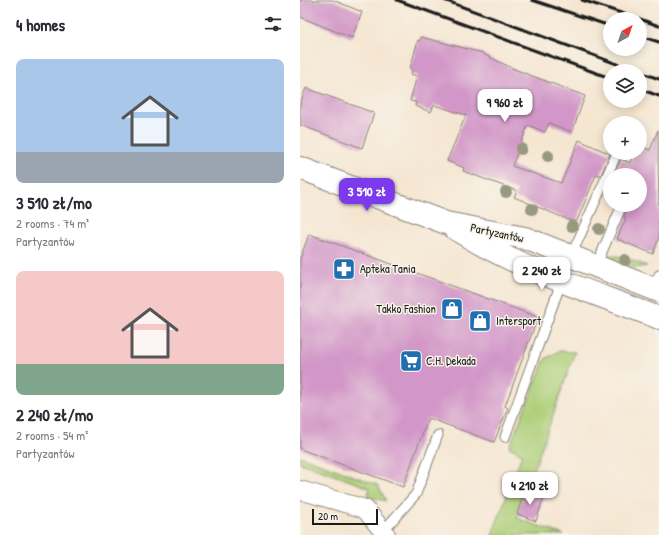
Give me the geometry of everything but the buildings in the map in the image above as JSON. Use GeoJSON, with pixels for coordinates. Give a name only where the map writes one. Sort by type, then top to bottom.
{"type":"FeatureCollection","features":[{"type":"Feature","properties":{"kind":"street","name":"Partyzantów"},"geometry":{"type":"LineString","coordinates":[[300,168],[446,223],[525,238],[596,266],[657,285]]}},
{"type":"Feature","properties":{"kind":"street","name":"Partyzantów"},"geometry":{"type":"LineString","coordinates":[[446,223],[478,244],[516,262],[659,318]]}},
{"type":"Feature","properties":{"kind":"street"},"geometry":{"type":"LineString","coordinates":[[300,490],[365,509],[385,533]]}},
{"type":"Feature","properties":{"kind":"lane"},"geometry":{"type":"LineString","coordinates":[[571,256],[614,160]]}},
{"type":"Feature","properties":{"kind":"lane"},"geometry":{"type":"LineString","coordinates":[[596,266],[619,212]]}},
{"type":"Feature","properties":{"kind":"lane"},"geometry":{"type":"LineString","coordinates":[[505,437],[562,280]]}},
{"type":"Feature","properties":{"kind":"lane"},"geometry":{"type":"LineString","coordinates":[[385,533],[416,494],[438,435]]}},
{"type":"Feature","properties":{"kind":"green space"},"geometry":{"type":"Polygon","coordinates":[[[610,255],[624,257],[647,266],[634,268],[611,259],[610,255]]]}},
{"type":"Feature","properties":{"kind":"green space"},"geometry":{"type":"Polygon","coordinates":[[[559,351],[575,352],[517,518],[564,535],[492,535],[522,454],[509,447],[545,359],[559,351]]]}},
{"type":"Feature","properties":{"kind":"green space"},"geometry":{"type":"Polygon","coordinates":[[[300,456],[378,485],[386,501],[367,497],[370,488],[300,463],[300,456]]]}},
{"type":"Feature","properties":{"kind":"railway"},"geometry":{"type":"LineString","coordinates":[[397,0],[603,75]]}},
{"type":"Feature","properties":{"kind":"railway"},"geometry":{"type":"LineString","coordinates":[[444,0],[617,64]]}},
{"type":"Feature","properties":{"kind":"railway"},"geometry":{"type":"LineString","coordinates":[[532,0],[603,24]]}},
{"type":"Feature","properties":{"kind":"railway"},"geometry":{"type":"LineString","coordinates":[[582,0],[618,12]]}},
{"type":"Feature","properties":{"kind":"railway"},"geometry":{"type":"LineString","coordinates":[[647,22],[659,26]]}},
{"type":"Feature","properties":{"kind":"railway"},"geometry":{"type":"LineString","coordinates":[[647,38],[659,42]]}},
{"type":"Feature","properties":{"kind":"railway"},"geometry":{"type":"LineString","coordinates":[[647,75],[659,79]]}},
{"type":"Feature","properties":{"kind":"railway"},"geometry":{"type":"LineString","coordinates":[[647,92],[659,96]]}},
{"type":"Feature","properties":{"kind":"place","name":"Apteka Tania"},"geometry":{"type":"Point","coordinates":[344,269]}},
{"type":"Feature","properties":{"kind":"place","name":"Takko Fashion"},"geometry":{"type":"Point","coordinates":[452,309]}},
{"type":"Feature","properties":{"kind":"place","name":"Intersport"},"geometry":{"type":"Point","coordinates":[480,321]}},
{"type":"Feature","properties":{"kind":"place","name":"C.H. Dekada"},"geometry":{"type":"Point","coordinates":[411,361]}}]}
